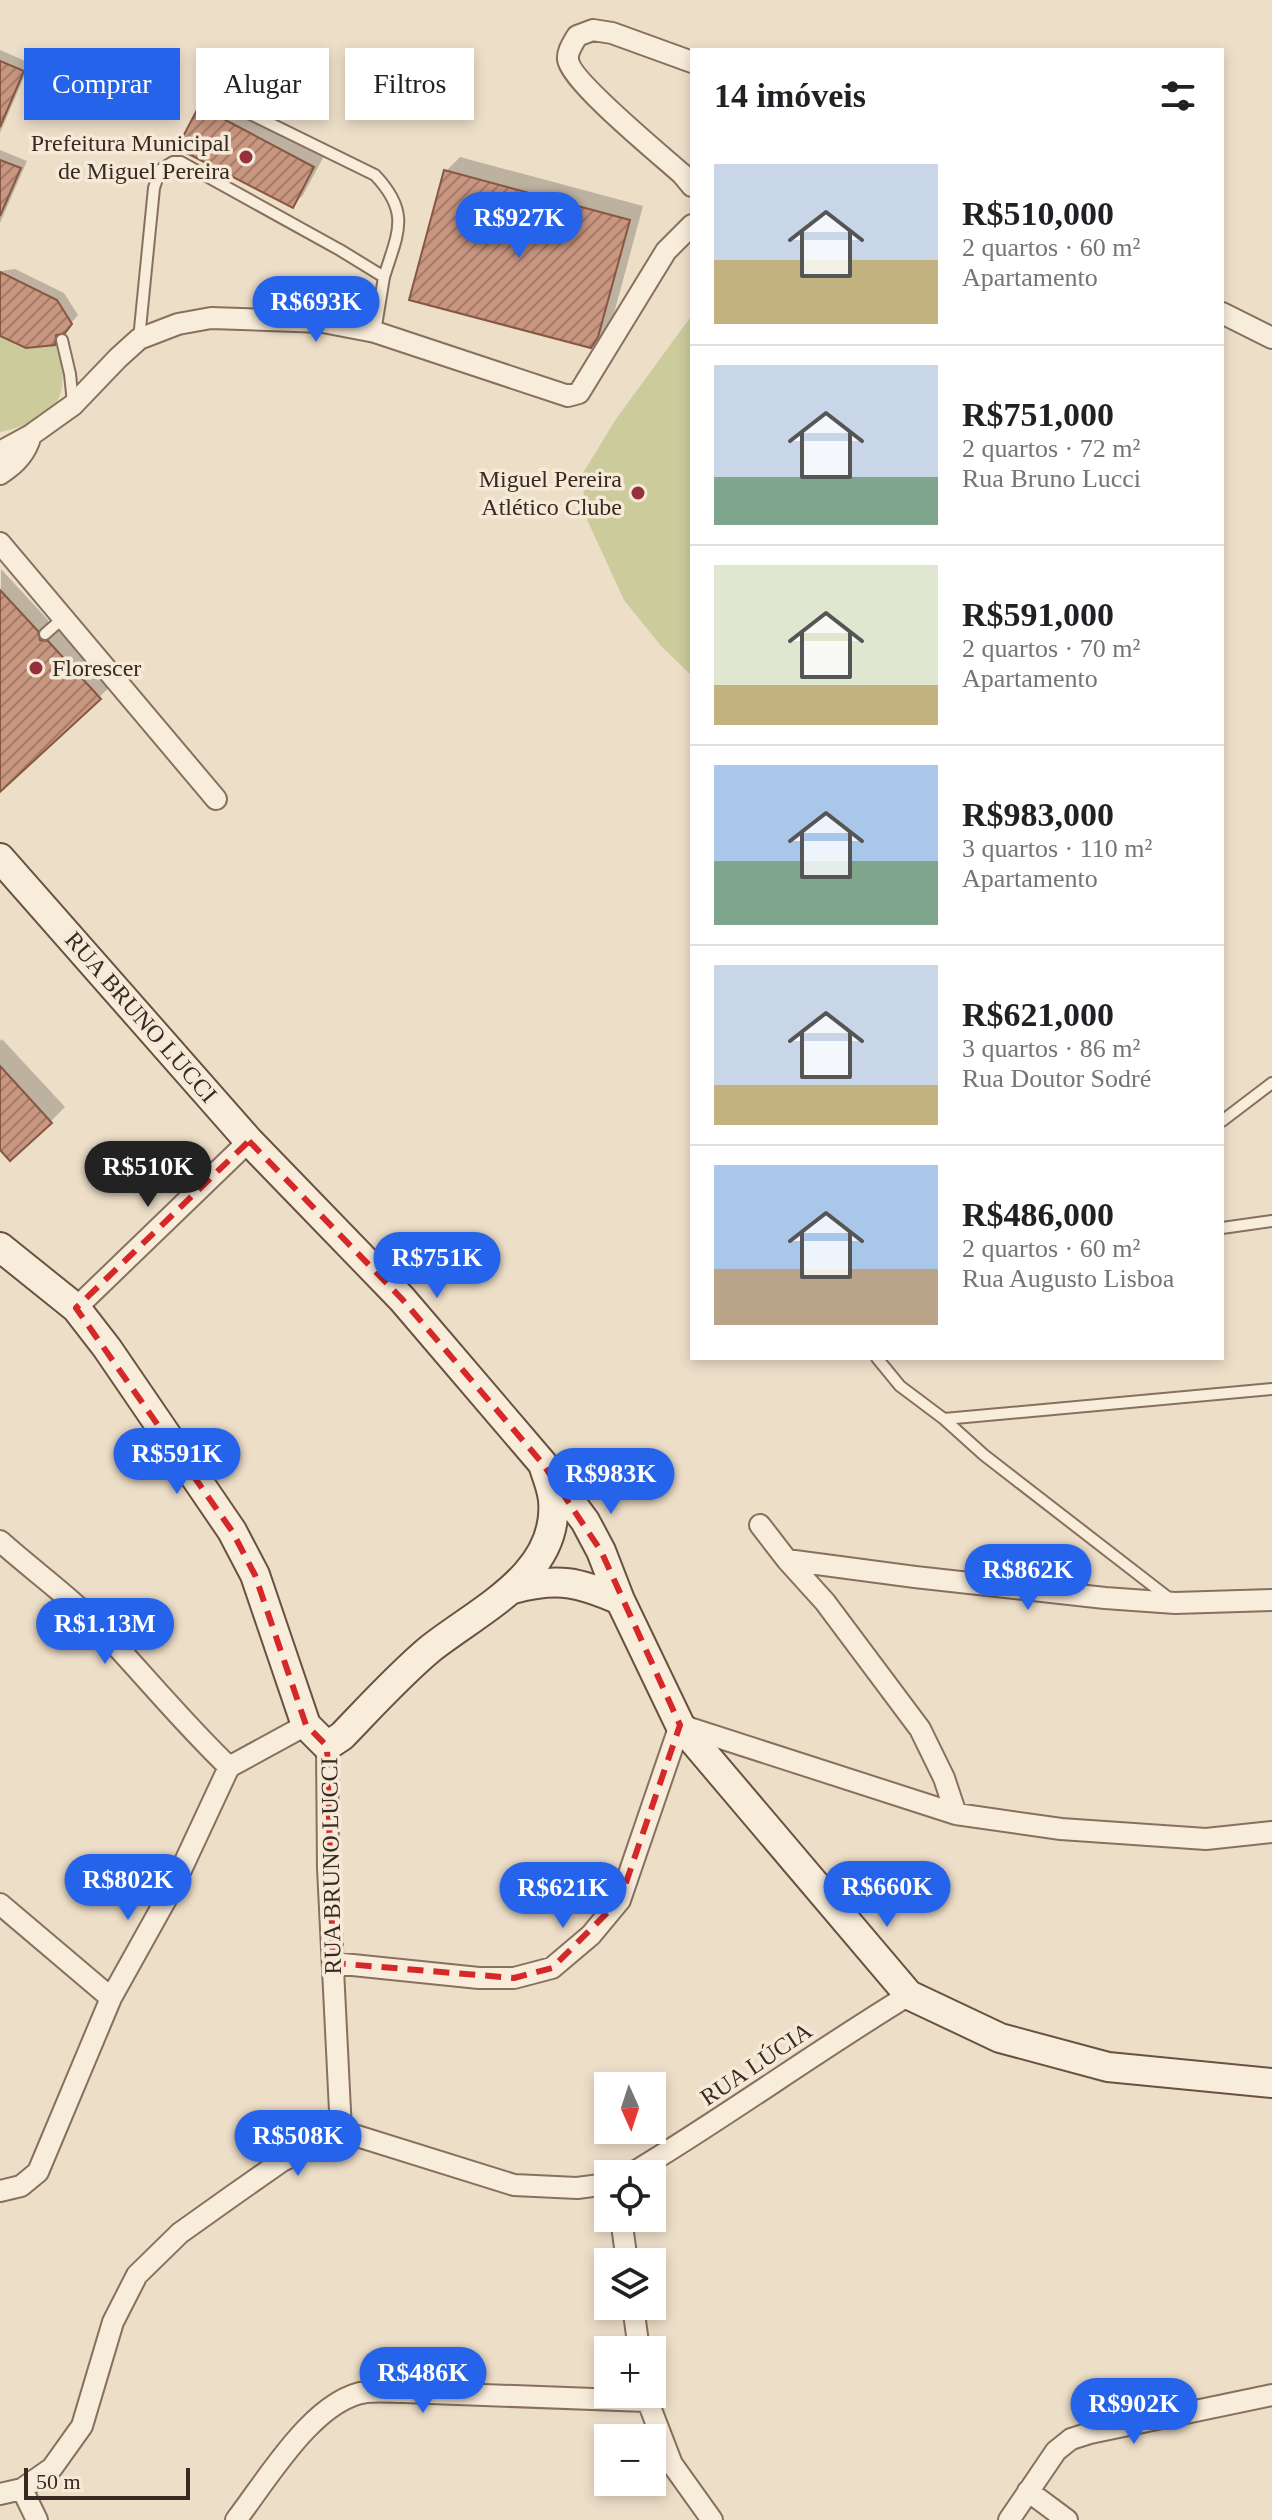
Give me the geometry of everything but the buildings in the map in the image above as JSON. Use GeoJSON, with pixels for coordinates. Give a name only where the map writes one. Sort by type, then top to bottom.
{"type":"FeatureCollection","features":[{"type":"Feature","properties":{"kind":"street"},"geometry":{"type":"LineString","coordinates":[[690,61],[612,33],[593,30],[577,36],[568,59],[571,69],[586,87],[690,184]]}},
{"type":"Feature","properties":{"kind":"street"},"geometry":{"type":"LineString","coordinates":[[0,452],[31,435],[73,405],[139,339],[178,324],[211,318],[323,322],[375,332],[568,396],[579,393],[666,251],[690,227]]}},
{"type":"Feature","properties":{"kind":"street"},"geometry":{"type":"LineString","coordinates":[[1224,314],[1272,338]]}},
{"type":"Feature","properties":{"kind":"street"},"geometry":{"type":"LineString","coordinates":[[0,474],[11,468],[25,453],[31,435]]}},
{"type":"Feature","properties":{"kind":"street"},"geometry":{"type":"LineString","coordinates":[[0,543],[216,799]]}},
{"type":"Feature","properties":{"kind":"street","name":"RUA BRUNO LUCCI"},"geometry":{"type":"LineString","coordinates":[[0,858],[249,1141],[402,1299],[543,1464],[553,1497],[553,1521],[542,1553],[513,1589],[426,1653],[342,1736],[327,1746],[328,1868],[341,2131]]}},
{"type":"Feature","properties":{"kind":"street"},"geometry":{"type":"LineString","coordinates":[[76,1308],[249,1141]]}},
{"type":"Feature","properties":{"kind":"street"},"geometry":{"type":"LineString","coordinates":[[0,1247],[76,1308],[107,1348],[232,1531],[255,1575],[306,1725],[327,1746]]}},
{"type":"Feature","properties":{"kind":"street"},"geometry":{"type":"LineString","coordinates":[[543,1464],[585,1521],[601,1551],[620,1600],[680,1725],[909,1995],[1000,2038],[1108,2067],[1272,2083]]}},
{"type":"Feature","properties":{"kind":"street"},"geometry":{"type":"LineString","coordinates":[[760,1525],[825,1602],[920,1729],[944,1778],[956,1814]]}},
{"type":"Feature","properties":{"kind":"street"},"geometry":{"type":"LineString","coordinates":[[0,1541],[91,1619],[173,1712],[229,1767]]}},
{"type":"Feature","properties":{"kind":"street"},"geometry":{"type":"LineString","coordinates":[[787,1560],[1105,1598],[1175,1603],[1272,1600]]}},
{"type":"Feature","properties":{"kind":"street"},"geometry":{"type":"LineString","coordinates":[[513,1589],[556,1582],[585,1585],[620,1600]]}},
{"type":"Feature","properties":{"kind":"street"},"geometry":{"type":"LineString","coordinates":[[0,2191],[21,2186],[38,2172],[111,1998],[174,1885],[229,1767],[306,1725]]}},
{"type":"Feature","properties":{"kind":"street"},"geometry":{"type":"LineString","coordinates":[[680,1725],[956,1814],[1061,1829],[1206,1839],[1272,1832]]}},
{"type":"Feature","properties":{"kind":"street"},"geometry":{"type":"LineString","coordinates":[[333,1963],[479,1978],[514,1978],[552,1968],[591,1935],[620,1900],[680,1725]]}},
{"type":"Feature","properties":{"kind":"street"},"geometry":{"type":"LineString","coordinates":[[0,1904],[111,1998]]}},
{"type":"Feature","properties":{"kind":"street","name":"RUA LÚCIA"},"geometry":{"type":"LineString","coordinates":[[654,2160],[909,1995]]}},
{"type":"Feature","properties":{"kind":"street"},"geometry":{"type":"LineString","coordinates":[[0,2494],[22,2489],[52,2468],[82,2426],[113,2322],[137,2275],[180,2233],[282,2161],[341,2131],[514,2185],[594,2186]]}},
{"type":"Feature","properties":{"kind":"street"},"geometry":{"type":"LineString","coordinates":[[236,2520],[310,2423],[336,2403],[365,2393],[594,2397]]}},
{"type":"Feature","properties":{"kind":"street"},"geometry":{"type":"LineString","coordinates":[[1009,2520],[1056,2451],[1071,2439],[1272,2395]]}},
{"type":"Feature","properties":{"kind":"street"},"geometry":{"type":"LineString","coordinates":[[650,2408],[672,2464],[712,2520]]}},
{"type":"Feature","properties":{"kind":"street"},"geometry":{"type":"LineString","coordinates":[[22,2489],[37,2520]]}},
{"type":"Feature","properties":{"kind":"street"},"geometry":{"type":"LineString","coordinates":[[1028,2491],[1067,2520]]}},
{"type":"Feature","properties":{"kind":"lane"},"geometry":{"type":"LineString","coordinates":[[263,120],[375,175],[389,189],[399,213],[375,332]]}},
{"type":"Feature","properties":{"kind":"lane"},"geometry":{"type":"LineString","coordinates":[[139,339],[156,178],[160,170],[173,162],[181,162],[384,277]]}},
{"type":"Feature","properties":{"kind":"lane"},"geometry":{"type":"LineString","coordinates":[[62,340],[73,405]]}},
{"type":"Feature","properties":{"kind":"lane"},"geometry":{"type":"LineString","coordinates":[[45,634],[62,619]]}},
{"type":"Feature","properties":{"kind":"lane"},"geometry":{"type":"LineString","coordinates":[[1224,1119],[1272,1083]]}},
{"type":"Feature","properties":{"kind":"lane"},"geometry":{"type":"LineString","coordinates":[[1224,1227],[1272,1221]]}},
{"type":"Feature","properties":{"kind":"lane"},"geometry":{"type":"LineString","coordinates":[[879,1360],[900,1386],[944,1419],[984,1455],[1175,1603]]}},
{"type":"Feature","properties":{"kind":"lane"},"geometry":{"type":"LineString","coordinates":[[944,1419],[1272,1389]]}},
{"type":"Feature","properties":{"kind":"highlighted area"},"geometry":{"type":"Polygon","coordinates":[[[249,1141],[402,1299],[543,1464],[601,1551],[680,1725],[620,1900],[552,1968],[514,1978],[333,1963],[327,1746],[306,1725],[255,1575],[232,1531],[76,1308],[249,1141]]]}},
{"type":"Feature","properties":{"kind":"green space","name":"Miguel Pereira Atlético Clube"},"geometry":{"type":"Polygon","coordinates":[[[690,318],[690,674],[661,646],[624,600],[584,513],[583,473],[616,419],[690,318]]]}},
{"type":"Feature","properties":{"kind":"green space"},"geometry":{"type":"Polygon","coordinates":[[[0,336],[26,348],[57,344],[63,380],[55,404],[46,413],[34,421],[0,432],[0,336]]]}},
{"type":"Feature","properties":{"kind":"place","name":"Prefeitura Municipal de Miguel Pereira"},"geometry":{"type":"Point","coordinates":[246,157]}},
{"type":"Feature","properties":{"kind":"place","name":"Miguel Pereira Atlético Clube"},"geometry":{"type":"Point","coordinates":[638,493]}},
{"type":"Feature","properties":{"kind":"place","name":"Florescer"},"geometry":{"type":"Point","coordinates":[36,668]}}]}
